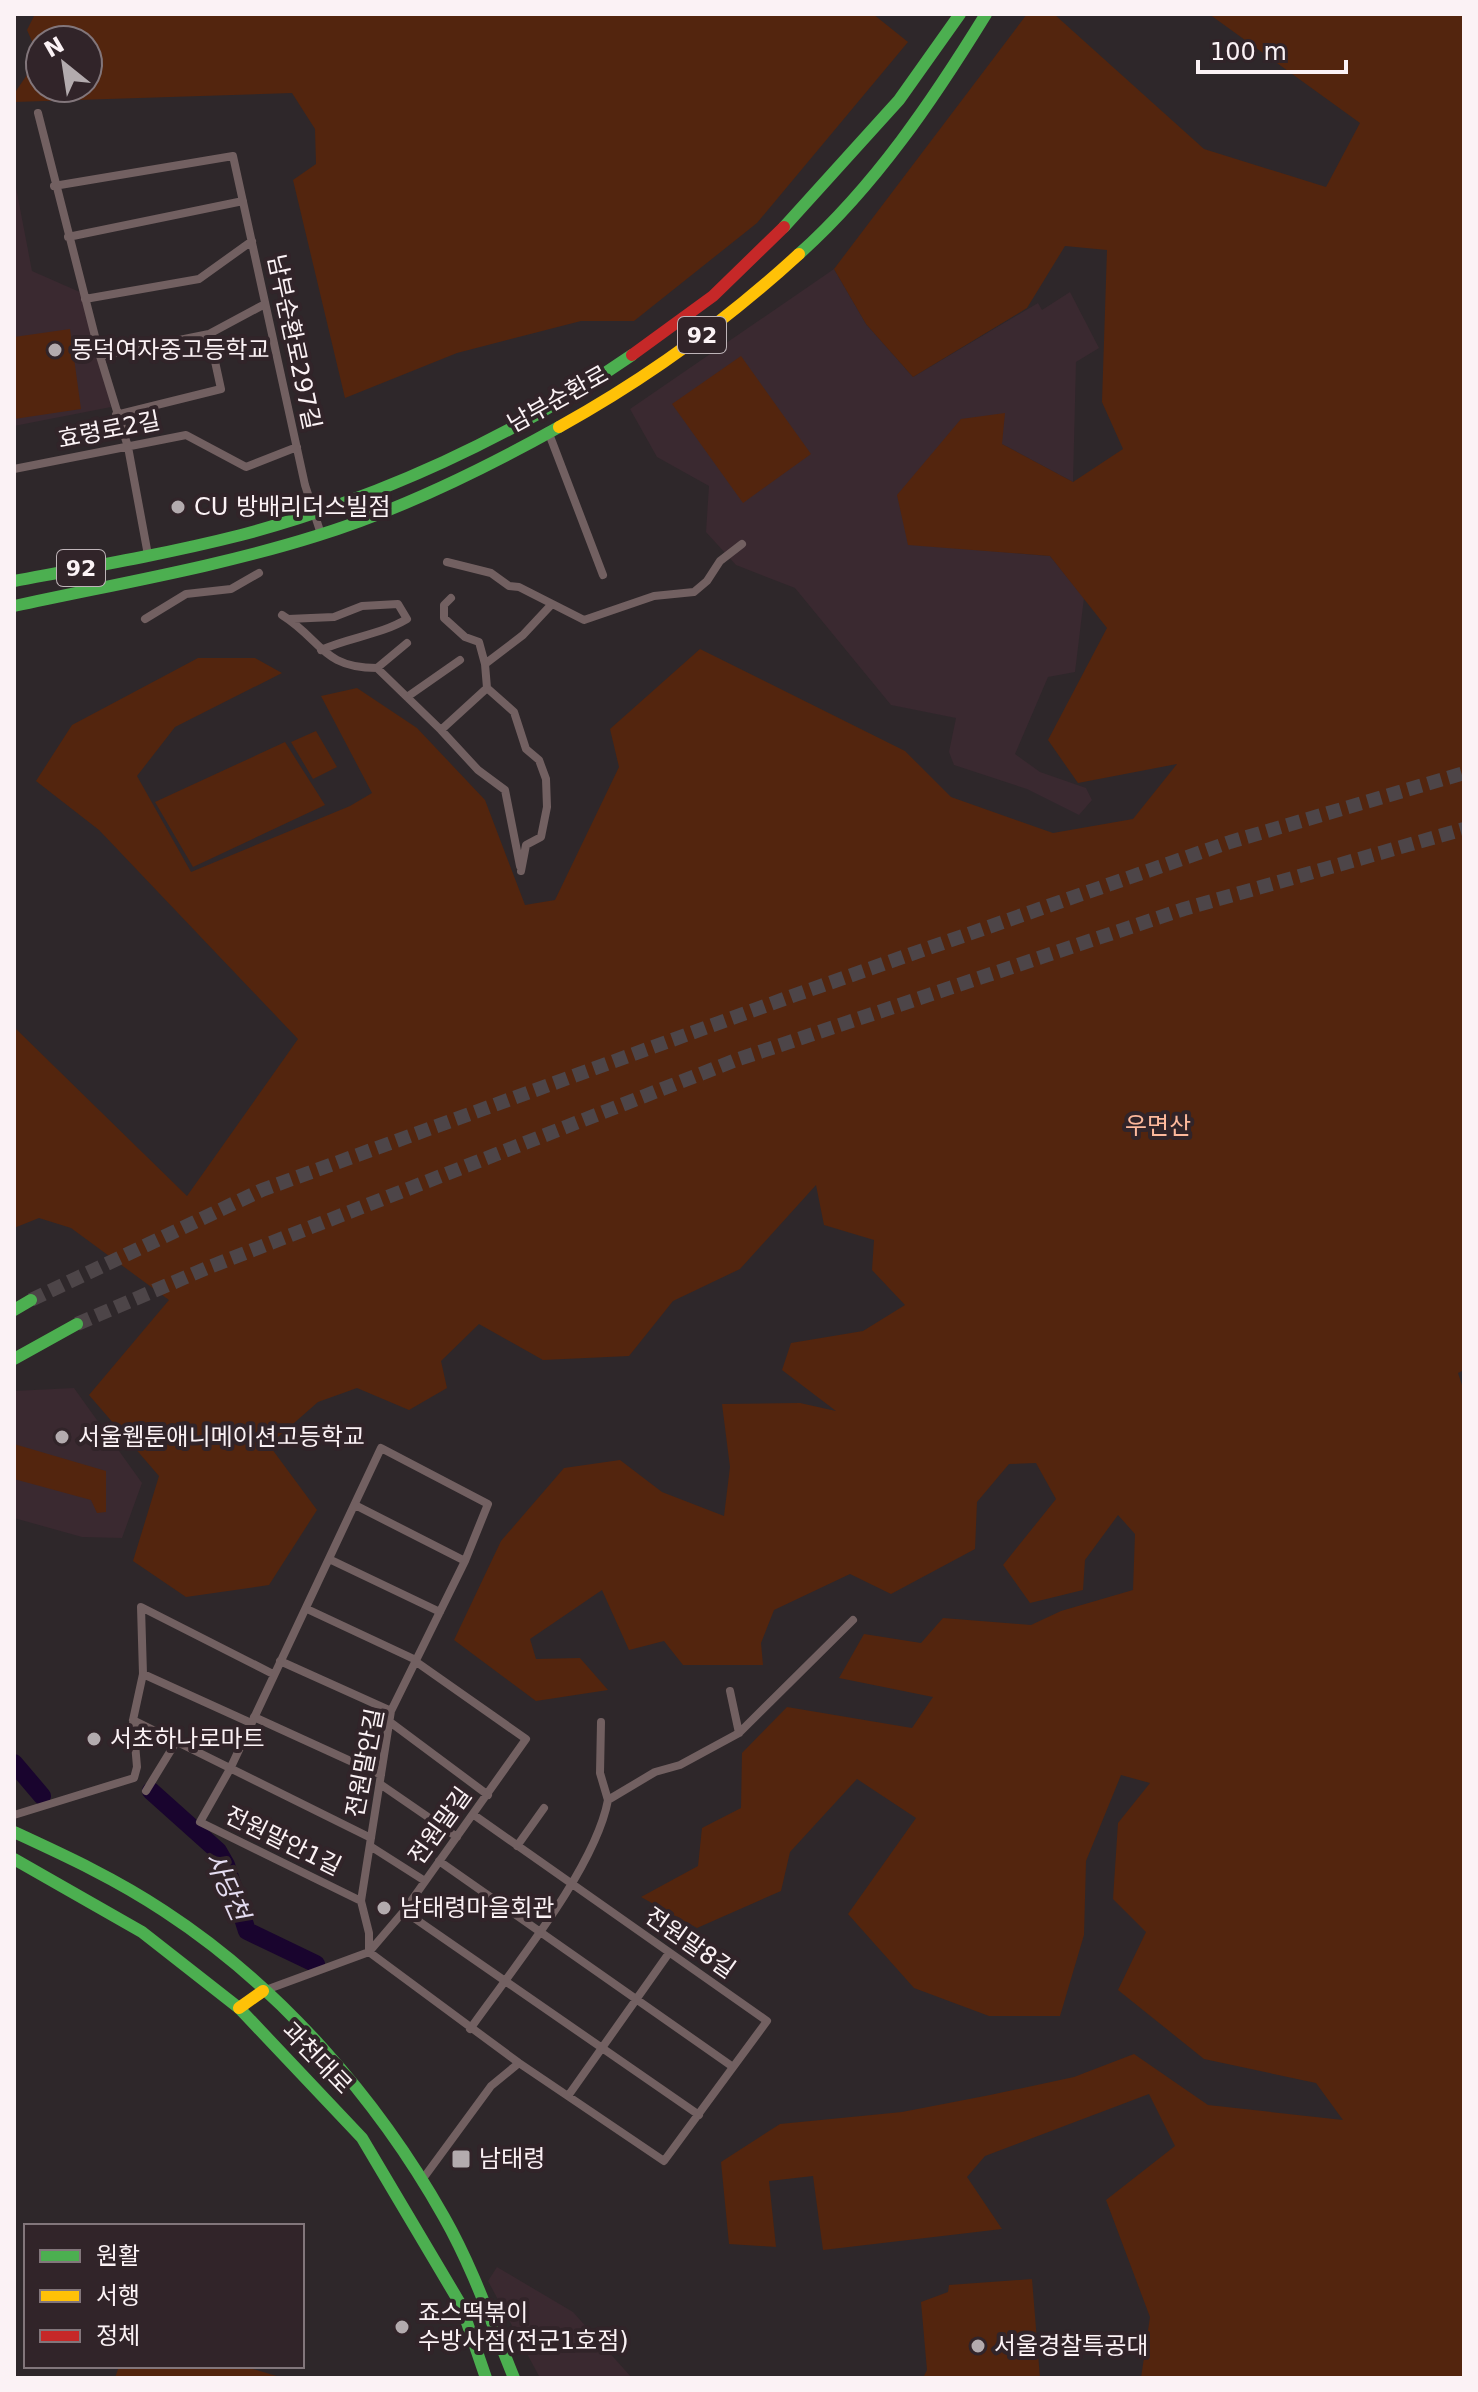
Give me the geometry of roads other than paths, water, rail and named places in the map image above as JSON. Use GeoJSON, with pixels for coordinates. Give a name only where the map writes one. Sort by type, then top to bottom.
{"type":"FeatureCollection","features":[{"type":"Feature","properties":{"kind":"main road","name":"남부순환로"},"geometry":{"type":"LineString","coordinates":[[14,581],[148,555],[313,513],[467,447],[617,365],[713,296],[774,238],[901,99],[960,14]]}},
{"type":"Feature","properties":{"kind":"main road","name":"남부순환로"},"geometry":{"type":"LineString","coordinates":[[14,606],[321,534],[468,473],[618,391],[700,336],[772,280],[817,238],[922,111],[986,14]]}},
{"type":"Feature","properties":{"kind":"main road"},"geometry":{"type":"LineString","coordinates":[[14,1310],[31,1300]]}},
{"type":"Feature","properties":{"kind":"main road"},"geometry":{"type":"LineString","coordinates":[[14,1359],[77,1324]]}},
{"type":"Feature","properties":{"kind":"main road","name":"과천대로"},"geometry":{"type":"LineString","coordinates":[[14,1832],[119,1882],[177,1922],[263,1991],[332,2060],[422,2180],[471,2268],[514,2378]]}},
{"type":"Feature","properties":{"kind":"main road","name":"과천대로"},"geometry":{"type":"LineString","coordinates":[[14,1859],[142,1932],[239,2008],[362,2138],[418,2227],[461,2305],[486,2378]]}},
{"type":"Feature","properties":{"kind":"main road"},"geometry":{"type":"LineString","coordinates":[[239,2008],[263,1991]]}},
{"type":"Feature","properties":{"kind":"street"},"geometry":{"type":"LineString","coordinates":[[38,113],[54,186],[116,415],[128,447],[148,555]]}},
{"type":"Feature","properties":{"kind":"street","name":"남부순환로297길"},"geometry":{"type":"LineString","coordinates":[[54,186],[233,156],[297,447],[321,534]]}},
{"type":"Feature","properties":{"kind":"street"},"geometry":{"type":"LineString","coordinates":[[68,237],[243,201]]}},
{"type":"Feature","properties":{"kind":"street"},"geometry":{"type":"LineString","coordinates":[[85,299],[199,279],[252,241]]}},
{"type":"Feature","properties":{"kind":"street"},"geometry":{"type":"LineString","coordinates":[[100,356],[209,334],[265,304]]}},
{"type":"Feature","properties":{"kind":"street"},"geometry":{"type":"LineString","coordinates":[[116,415],[221,389],[209,334]]}},
{"type":"Feature","properties":{"kind":"street"},"geometry":{"type":"LineString","coordinates":[[548,430],[603,575]]}},
{"type":"Feature","properties":{"kind":"street","name":"효령로2길"},"geometry":{"type":"LineString","coordinates":[[14,469],[186,435],[246,467],[297,447]]}},
{"type":"Feature","properties":{"kind":"street"},"geometry":{"type":"LineString","coordinates":[[447,562],[491,573],[509,586],[519,587],[584,620],[654,596],[694,592],[707,581],[720,561],[742,544]]}},
{"type":"Feature","properties":{"kind":"street"},"geometry":{"type":"LineString","coordinates":[[145,619],[186,594],[231,589],[259,573]]}},
{"type":"Feature","properties":{"kind":"street"},"geometry":{"type":"LineString","coordinates":[[377,668],[478,770],[505,790],[521,871],[526,845],[541,837],[547,807],[546,779],[539,760],[526,749],[514,712],[487,688],[479,642],[465,637],[444,618],[444,605],[451,598]]}},
{"type":"Feature","properties":{"kind":"street"},"geometry":{"type":"LineString","coordinates":[[321,650],[345,639],[386,632],[407,619],[398,604],[362,606],[334,617],[285,617],[321,650],[349,668],[377,668],[407,643]]}},
{"type":"Feature","properties":{"kind":"street"},"geometry":{"type":"LineString","coordinates":[[485,664],[523,635],[551,605]]}},
{"type":"Feature","properties":{"kind":"street"},"geometry":{"type":"LineString","coordinates":[[407,697],[460,660]]}},
{"type":"Feature","properties":{"kind":"street"},"geometry":{"type":"LineString","coordinates":[[441,730],[487,688]]}},
{"type":"Feature","properties":{"kind":"street","name":"전원말안길"},"geometry":{"type":"LineString","coordinates":[[355,1505],[381,1448],[488,1504],[465,1561],[391,1711],[361,1901],[369,1933],[369,1952]]}},
{"type":"Feature","properties":{"kind":"street"},"geometry":{"type":"LineString","coordinates":[[230,1769],[355,1505],[465,1561]]}},
{"type":"Feature","properties":{"kind":"street"},"geometry":{"type":"LineString","coordinates":[[329,1559],[440,1612]]}},
{"type":"Feature","properties":{"kind":"street"},"geometry":{"type":"LineString","coordinates":[[14,1815],[134,1778],[137,1767],[133,1720],[143,1674],[141,1607],[273,1674]]}},
{"type":"Feature","properties":{"kind":"street"},"geometry":{"type":"LineString","coordinates":[[307,1609],[416,1661]]}},
{"type":"Feature","properties":{"kind":"street"},"geometry":{"type":"LineString","coordinates":[[608,1800],[655,1772],[680,1765],[739,1733],[853,1620]]}},
{"type":"Feature","properties":{"kind":"street"},"geometry":{"type":"LineString","coordinates":[[280,1661],[391,1711]]}},
{"type":"Feature","properties":{"kind":"street","name":"전원말길"},"geometry":{"type":"LineString","coordinates":[[263,1991],[369,1952],[404,1911],[526,1739],[416,1661]]}},
{"type":"Feature","properties":{"kind":"street"},"geometry":{"type":"LineString","coordinates":[[143,1674],[252,1720],[380,1780],[457,1837]]}},
{"type":"Feature","properties":{"kind":"street"},"geometry":{"type":"LineString","coordinates":[[730,1691],[739,1733]]}},
{"type":"Feature","properties":{"kind":"street"},"geometry":{"type":"LineString","coordinates":[[133,1720],[370,1842],[425,1881]]}},
{"type":"Feature","properties":{"kind":"street"},"geometry":{"type":"LineString","coordinates":[[390,1722],[488,1795]]}},
{"type":"Feature","properties":{"kind":"street"},"geometry":{"type":"LineString","coordinates":[[470,2029],[571,1884],[603,1829],[608,1800],[600,1773],[601,1722]]}},
{"type":"Feature","properties":{"kind":"street"},"geometry":{"type":"LineString","coordinates":[[146,1791],[176,1742]]}},
{"type":"Feature","properties":{"kind":"street","name":"전원말안1길"},"geometry":{"type":"LineString","coordinates":[[230,1769],[200,1822],[361,1901]]}},
{"type":"Feature","properties":{"kind":"street"},"geometry":{"type":"LineString","coordinates":[[517,1846],[544,1808]]}},
{"type":"Feature","properties":{"kind":"street","name":"전원말8길"},"geometry":{"type":"LineString","coordinates":[[474,1815],[767,2021],[733,2067]]}},
{"type":"Feature","properties":{"kind":"street"},"geometry":{"type":"LineString","coordinates":[[369,1952],[470,2029],[664,2161],[733,2067],[439,1861]]}},
{"type":"Feature","properties":{"kind":"street"},"geometry":{"type":"LineString","coordinates":[[404,1911],[699,2115]]}},
{"type":"Feature","properties":{"kind":"street"},"geometry":{"type":"LineString","coordinates":[[568,2096],[669,1953]]}},
{"type":"Feature","properties":{"kind":"street"},"geometry":{"type":"LineString","coordinates":[[422,2180],[491,2086],[519,2063]]}},
{"type":"Feature","properties":{"kind":"waterway","name":"사당천"},"geometry":{"type":"LineString","coordinates":[[14,1763],[42,1796]]}},
{"type":"Feature","properties":{"kind":"waterway","name":"사당천"},"geometry":{"type":"LineString","coordinates":[[151,1791],[218,1851],[226,1865],[247,1931],[316,1964]]}},
{"type":"Feature","properties":{"kind":"tunnel"},"geometry":{"type":"LineString","coordinates":[[31,1300],[262,1190],[795,995],[1230,842],[1464,773]]}},
{"type":"Feature","properties":{"kind":"tunnel"},"geometry":{"type":"LineString","coordinates":[[77,1324],[207,1268],[736,1060],[1184,909],[1464,829]]}},
{"type":"Feature","properties":{"kind":"place","name":"동덕여자중고등학교"},"geometry":{"type":"Point","coordinates":[55,350]}},
{"type":"Feature","properties":{"kind":"place","name":"CU 방배리더스빌점"},"geometry":{"type":"Point","coordinates":[178,507]}},
{"type":"Feature","properties":{"kind":"place","name":"서울웹툰애니메이션고등학교"},"geometry":{"type":"Point","coordinates":[62,1437]}},
{"type":"Feature","properties":{"kind":"place","name":"서초하나로마트"},"geometry":{"type":"Point","coordinates":[94,1739]}},
{"type":"Feature","properties":{"kind":"place","name":"남태령마을회관"},"geometry":{"type":"Point","coordinates":[384,1908]}},
{"type":"Feature","properties":{"kind":"place","name":"남태령"},"geometry":{"type":"Point","coordinates":[461,2159]}},
{"type":"Feature","properties":{"kind":"place","name":"죠스떡볶이 수방사점(전군1호점)"},"geometry":{"type":"Point","coordinates":[402,2327]}},
{"type":"Feature","properties":{"kind":"place","name":"서울경찰특공대"},"geometry":{"type":"Point","coordinates":[978,2346]}},
{"type":"Feature","properties":{"kind":"park label","name":"우면산"},"geometry":{"type":"Point","coordinates":[1158,1126]}}]}
